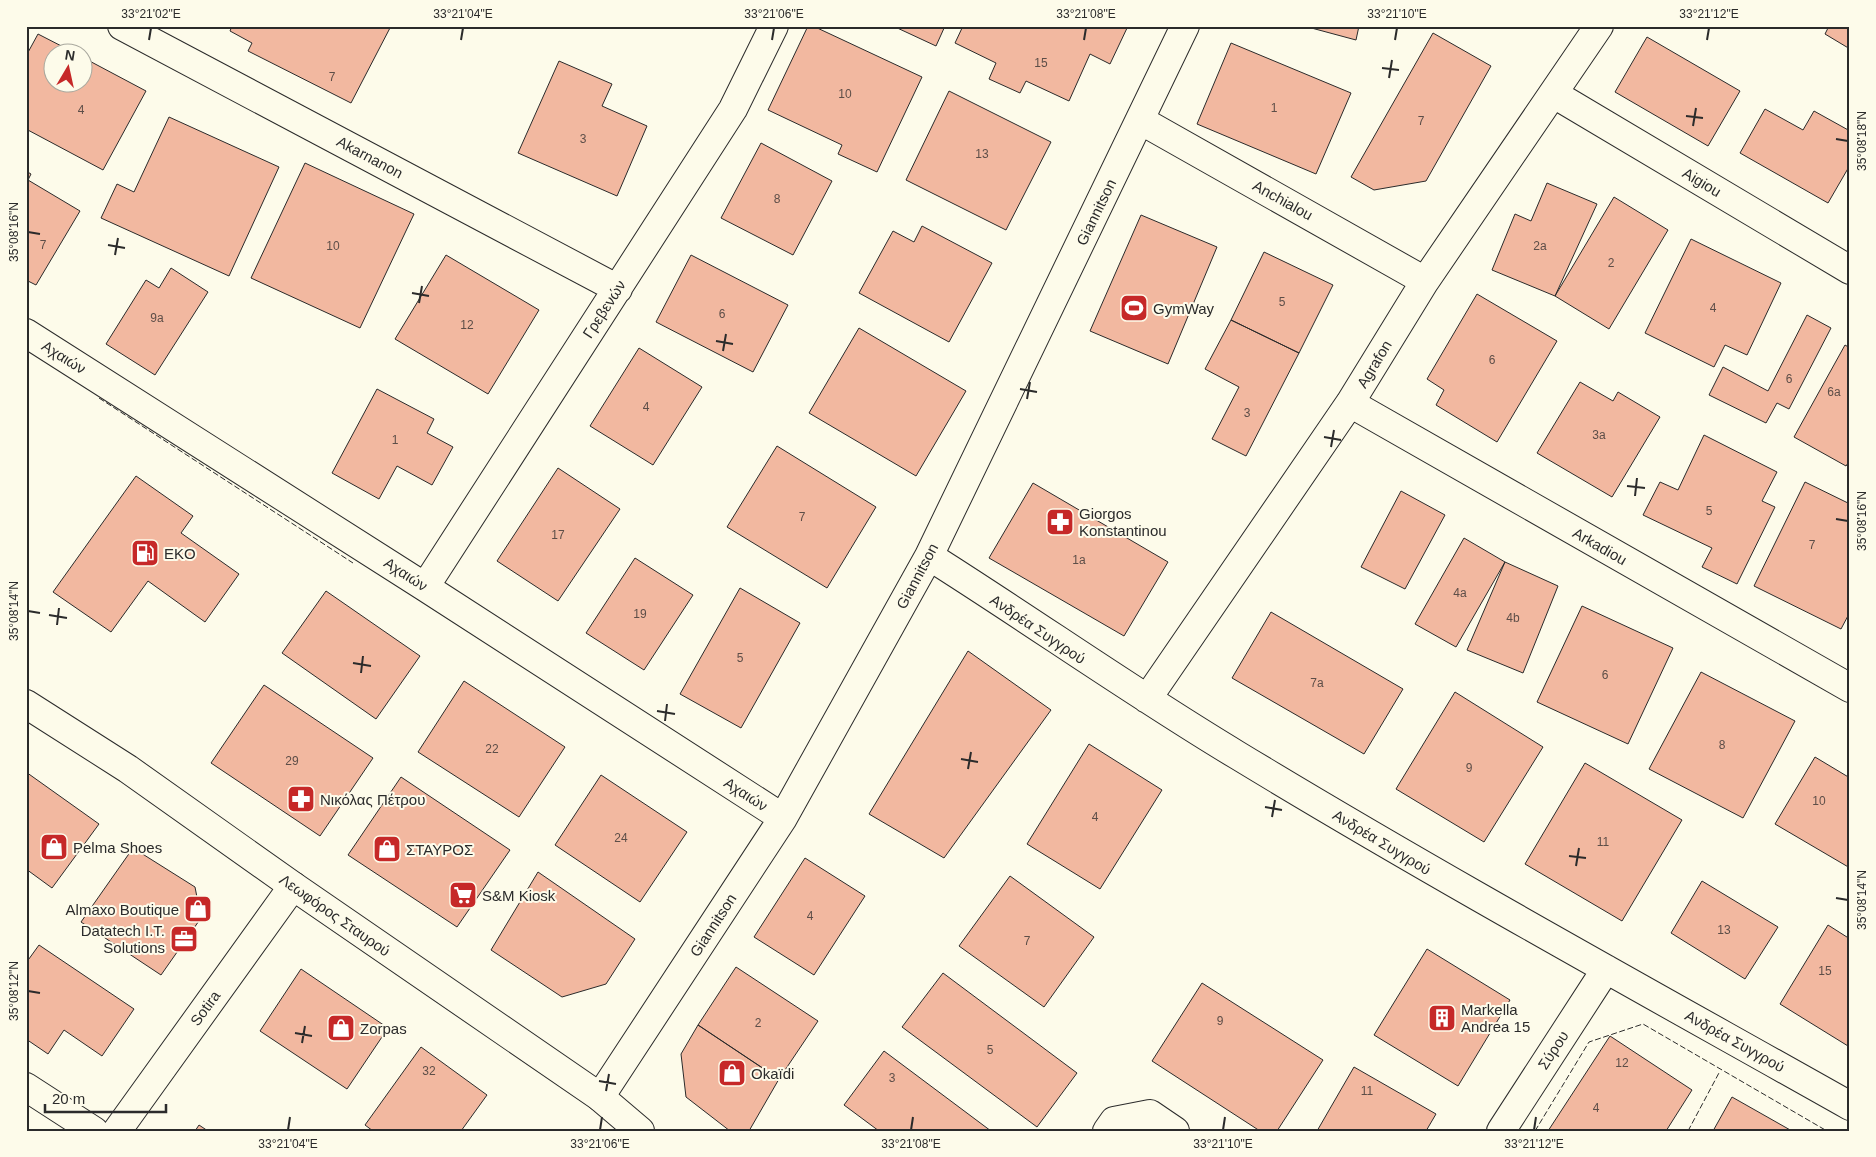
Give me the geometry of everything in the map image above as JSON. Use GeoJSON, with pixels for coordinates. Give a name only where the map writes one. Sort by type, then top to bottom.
{"type":"FeatureCollection","features":[{"type":"Feature","properties":{"kind":"street","name":"Akarnanon"},"geometry":{"type":"LineString","coordinates":[[122,26],[618,289]]}},
{"type":"Feature","properties":{"kind":"street","name":"Γρεβενών"},"geometry":{"type":"LineString","coordinates":[[425,586],[618,289],[732,109],[774,26]]}},
{"type":"Feature","properties":{"kind":"street","name":"Giannitson"},"geometry":{"type":"LineString","coordinates":[[600,1098],[783,818],[928,556],[1185,26]]}},
{"type":"Feature","properties":{"kind":"street","name":"Agrafon"},"geometry":{"type":"LineString","coordinates":[[1146,699],[1350,403],[1425,281],[1554,94],[1598,26]]}},
{"type":"Feature","properties":{"kind":"street","name":"Aigiou"},"geometry":{"type":"LineString","coordinates":[[1554,94],[1850,270]]}},
{"type":"Feature","properties":{"kind":"street","name":"Anchialou"},"geometry":{"type":"LineString","coordinates":[[1140,120],[1425,281]]}},
{"type":"Feature","properties":{"kind":"street","name":"Αχαιών"},"geometry":{"type":"LineString","coordinates":[[26,333],[425,586],[783,818]]}},
{"type":"Feature","properties":{"kind":"street","name":"Arkadiou"},"geometry":{"type":"LineString","coordinates":[[1350,403],[1850,688]]}},
{"type":"Feature","properties":{"kind":"street","name":"Ανδρέα Συγγρού"},"geometry":{"type":"LineString","coordinates":[[928,556],[1146,699],[1437,874],[1850,1106]]}},
{"type":"Feature","properties":{"kind":"street","name":"Λεωφόρος Σταυρού"},"geometry":{"type":"LineString","coordinates":[[26,704],[128,769],[293,886],[600,1098],[640,1131]]}},
{"type":"Feature","properties":{"kind":"street","name":"Sotira"},"geometry":{"type":"LineString","coordinates":[[117,1131],[293,886]]}},
{"type":"Feature","properties":{"kind":"street","name":"Σύρου"},"geometry":{"type":"LineString","coordinates":[[1501,1131],[1606,969]]}},
{"type":"Feature","properties":{"kind":"street"},"geometry":{"type":"LineString","coordinates":[[26,1088],[94,1131]]}},
{"type":"Feature","properties":{"kind":"street"},"geometry":{"type":"LineString","coordinates":[[1107,1131],[1114,1122],[1150,1114],[1175,1131]]}},
{"type":"Feature","properties":{"kind":"building"},"geometry":{"type":"Polygon","coordinates":[[[232,26],[391,26],[351,103],[248,51],[252,43],[230,31],[232,26]]]}},
{"type":"Feature","properties":{"kind":"building"},"geometry":{"type":"Polygon","coordinates":[[[808,26],[813,26],[922,77],[877,172],[838,154],[842,145],[768,110],[808,26]]]}},
{"type":"Feature","properties":{"kind":"building"},"geometry":{"type":"Polygon","coordinates":[[[893,26],[945,26],[936,46],[893,26]]]}},
{"type":"Feature","properties":{"kind":"building"},"geometry":{"type":"Polygon","coordinates":[[[963,26],[1128,26],[1110,64],[1090,54],[1069,101],[1026,81],[1020,93],[989,79],[996,63],[955,43],[963,26]]]}},
{"type":"Feature","properties":{"kind":"building"},"geometry":{"type":"Polygon","coordinates":[[[1304,26],[1359,26],[1356,40],[1304,26]]]}},
{"type":"Feature","properties":{"kind":"building"},"geometry":{"type":"Polygon","coordinates":[[[1829,26],[1850,26],[1850,49],[1825,34],[1829,26]]]}},
{"type":"Feature","properties":{"kind":"building"},"geometry":{"type":"Polygon","coordinates":[[[1433,33],[1491,66],[1426,181],[1374,190],[1351,177],[1433,33]]]}},
{"type":"Feature","properties":{"kind":"building"},"geometry":{"type":"Polygon","coordinates":[[[38,34],[54,42],[42,42],[42,92],[92,92],[92,62],[146,91],[103,170],[26,129],[26,56],[38,34]]]}},
{"type":"Feature","properties":{"kind":"building"},"geometry":{"type":"Polygon","coordinates":[[[1647,37],[1740,91],[1708,146],[1615,92],[1647,37]]]}},
{"type":"Feature","properties":{"kind":"building"},"geometry":{"type":"Polygon","coordinates":[[[1231,43],[1351,93],[1316,174],[1197,124],[1231,43]]]}},
{"type":"Feature","properties":{"kind":"building"},"geometry":{"type":"Polygon","coordinates":[[[559,61],[612,84],[602,106],[647,126],[617,196],[518,153],[559,61]]]}},
{"type":"Feature","properties":{"kind":"building"},"geometry":{"type":"Polygon","coordinates":[[[949,91],[1051,142],[1006,230],[906,180],[949,91]]]}},
{"type":"Feature","properties":{"kind":"building"},"geometry":{"type":"Polygon","coordinates":[[[1765,109],[1803,130],[1814,111],[1850,131],[1850,165],[1828,203],[1740,153],[1765,109]]]}},
{"type":"Feature","properties":{"kind":"building"},"geometry":{"type":"Polygon","coordinates":[[[169,117],[279,167],[229,276],[101,218],[117,184],[134,192],[169,117]]]}},
{"type":"Feature","properties":{"kind":"building"},"geometry":{"type":"Polygon","coordinates":[[[761,143],[832,181],[793,255],[721,218],[761,143]]]}},
{"type":"Feature","properties":{"kind":"building"},"geometry":{"type":"Polygon","coordinates":[[[305,163],[414,214],[360,328],[251,278],[305,163]]]}},
{"type":"Feature","properties":{"kind":"building"},"geometry":{"type":"Polygon","coordinates":[[[26,171],[31,174],[28,180],[80,211],[36,285],[26,280],[26,171]]]}},
{"type":"Feature","properties":{"kind":"building"},"geometry":{"type":"Polygon","coordinates":[[[1547,183],[1597,204],[1555,296],[1492,270],[1515,214],[1531,221],[1547,183]]]}},
{"type":"Feature","properties":{"kind":"building"},"geometry":{"type":"Polygon","coordinates":[[[1614,197],[1668,230],[1609,329],[1555,296],[1614,197]]]}},
{"type":"Feature","properties":{"kind":"building"},"geometry":{"type":"Polygon","coordinates":[[[1141,215],[1217,247],[1168,364],[1090,331],[1141,215]]]}},
{"type":"Feature","properties":{"kind":"building"},"geometry":{"type":"Polygon","coordinates":[[[922,226],[992,263],[949,342],[859,293],[893,231],[914,242],[922,226]]]}},
{"type":"Feature","properties":{"kind":"building"},"geometry":{"type":"Polygon","coordinates":[[[1691,239],[1781,283],[1747,355],[1725,345],[1714,367],[1645,333],[1691,239]]]}},
{"type":"Feature","properties":{"kind":"building"},"geometry":{"type":"Polygon","coordinates":[[[1264,252],[1333,285],[1299,353],[1231,320],[1264,252]]]}},
{"type":"Feature","properties":{"kind":"building"},"geometry":{"type":"Polygon","coordinates":[[[446,255],[539,310],[488,394],[395,339],[446,255]]]}},
{"type":"Feature","properties":{"kind":"building"},"geometry":{"type":"Polygon","coordinates":[[[691,255],[788,305],[753,372],[656,322],[691,255]]]}},
{"type":"Feature","properties":{"kind":"building"},"geometry":{"type":"Polygon","coordinates":[[[171,268],[208,292],[155,375],[106,344],[146,280],[159,288],[171,268]]]}},
{"type":"Feature","properties":{"kind":"building"},"geometry":{"type":"Polygon","coordinates":[[[1477,294],[1557,341],[1497,442],[1436,405],[1444,390],[1427,379],[1477,294]]]}},
{"type":"Feature","properties":{"kind":"building"},"geometry":{"type":"Polygon","coordinates":[[[1807,315],[1831,328],[1789,409],[1777,403],[1766,423],[1709,395],[1723,367],[1768,391],[1807,315]]]}},
{"type":"Feature","properties":{"kind":"building"},"geometry":{"type":"Polygon","coordinates":[[[1231,320],[1299,353],[1246,456],[1212,439],[1239,387],[1205,369],[1231,320]]]}},
{"type":"Feature","properties":{"kind":"building"},"geometry":{"type":"Polygon","coordinates":[[[859,328],[966,391],[916,476],[809,413],[859,328]]]}},
{"type":"Feature","properties":{"kind":"building"},"geometry":{"type":"Polygon","coordinates":[[[1845,345],[1850,348],[1850,460],[1846,466],[1794,437],[1845,345]]]}},
{"type":"Feature","properties":{"kind":"building"},"geometry":{"type":"Polygon","coordinates":[[[639,348],[702,387],[653,465],[590,426],[639,348]]]}},
{"type":"Feature","properties":{"kind":"building"},"geometry":{"type":"Polygon","coordinates":[[[1580,382],[1613,401],[1618,392],[1660,417],[1612,497],[1537,453],[1580,382]]]}},
{"type":"Feature","properties":{"kind":"building"},"geometry":{"type":"Polygon","coordinates":[[[377,389],[434,419],[427,433],[453,447],[432,485],[397,466],[379,499],[332,473],[377,389]]]}},
{"type":"Feature","properties":{"kind":"building"},"geometry":{"type":"Polygon","coordinates":[[[1704,435],[1777,472],[1762,501],[1775,507],[1737,584],[1702,567],[1712,548],[1643,515],[1660,482],[1678,490],[1704,435]]]}},
{"type":"Feature","properties":{"kind":"building"},"geometry":{"type":"Polygon","coordinates":[[[777,446],[876,507],[827,588],[727,527],[777,446]]]}},
{"type":"Feature","properties":{"kind":"building"},"geometry":{"type":"Polygon","coordinates":[[[558,468],[620,509],[558,601],[497,561],[558,468]]]}},
{"type":"Feature","properties":{"kind":"building","name":"EKO"},"geometry":{"type":"Polygon","coordinates":[[[136,476],[193,516],[181,533],[239,574],[205,622],[148,581],[111,632],[53,592],[136,476]]]}},
{"type":"Feature","properties":{"kind":"building"},"geometry":{"type":"Polygon","coordinates":[[[1805,482],[1850,504],[1850,612],[1841,629],[1754,586],[1805,482]]]}},
{"type":"Feature","properties":{"kind":"building"},"geometry":{"type":"Polygon","coordinates":[[[1033,483],[1168,562],[1124,636],[989,558],[1033,483]]]}},
{"type":"Feature","properties":{"kind":"building"},"geometry":{"type":"Polygon","coordinates":[[[1401,491],[1445,515],[1405,589],[1361,567],[1401,491]]]}},
{"type":"Feature","properties":{"kind":"building"},"geometry":{"type":"Polygon","coordinates":[[[1464,538],[1505,562],[1456,647],[1415,624],[1464,538]]]}},
{"type":"Feature","properties":{"kind":"building"},"geometry":{"type":"Polygon","coordinates":[[[635,558],[693,595],[644,670],[586,633],[635,558]]]}},
{"type":"Feature","properties":{"kind":"building"},"geometry":{"type":"Polygon","coordinates":[[[1505,562],[1558,586],[1523,673],[1467,650],[1505,562]]]}},
{"type":"Feature","properties":{"kind":"building"},"geometry":{"type":"Polygon","coordinates":[[[740,588],[800,623],[741,728],[680,694],[740,588]]]}},
{"type":"Feature","properties":{"kind":"building"},"geometry":{"type":"Polygon","coordinates":[[[326,591],[420,656],[376,719],[282,653],[326,591]]]}},
{"type":"Feature","properties":{"kind":"building"},"geometry":{"type":"Polygon","coordinates":[[[1582,606],[1673,648],[1628,744],[1537,702],[1582,606]]]}},
{"type":"Feature","properties":{"kind":"building"},"geometry":{"type":"Polygon","coordinates":[[[1271,612],[1403,689],[1364,754],[1232,678],[1271,612]]]}},
{"type":"Feature","properties":{"kind":"building"},"geometry":{"type":"Polygon","coordinates":[[[968,651],[1051,710],[944,858],[869,814],[968,651]]]}},
{"type":"Feature","properties":{"kind":"building"},"geometry":{"type":"Polygon","coordinates":[[[1701,672],[1795,721],[1743,818],[1649,769],[1701,672]]]}},
{"type":"Feature","properties":{"kind":"building"},"geometry":{"type":"Polygon","coordinates":[[[464,681],[565,747],[519,817],[418,752],[464,681]]]}},
{"type":"Feature","properties":{"kind":"building"},"geometry":{"type":"Polygon","coordinates":[[[264,685],[373,758],[320,836],[211,763],[264,685]]]}},
{"type":"Feature","properties":{"kind":"building"},"geometry":{"type":"Polygon","coordinates":[[[1455,692],[1543,747],[1484,842],[1396,789],[1455,692]]]}},
{"type":"Feature","properties":{"kind":"building"},"geometry":{"type":"Polygon","coordinates":[[[1089,744],[1162,790],[1100,889],[1027,844],[1089,744]]]}},
{"type":"Feature","properties":{"kind":"building"},"geometry":{"type":"Polygon","coordinates":[[[1815,757],[1850,778],[1850,868],[1775,824],[1815,757]]]}},
{"type":"Feature","properties":{"kind":"building"},"geometry":{"type":"Polygon","coordinates":[[[1585,763],[1682,820],[1622,921],[1525,864],[1585,763]]]}},
{"type":"Feature","properties":{"kind":"building","name":"Pelma Shoes"},"geometry":{"type":"Polygon","coordinates":[[[26,772],[99,824],[52,888],[26,869],[26,772]]]}},
{"type":"Feature","properties":{"kind":"building"},"geometry":{"type":"Polygon","coordinates":[[[601,775],[687,832],[640,902],[555,845],[601,775]]]}},
{"type":"Feature","properties":{"kind":"building"},"geometry":{"type":"Polygon","coordinates":[[[401,777],[510,850],[457,927],[348,855],[401,777]]]}},
{"type":"Feature","properties":{"kind":"building"},"geometry":{"type":"Polygon","coordinates":[[[133,848],[195,887],[201,918],[161,975],[81,922],[133,848]]]}},
{"type":"Feature","properties":{"kind":"building"},"geometry":{"type":"Polygon","coordinates":[[[805,858],[865,896],[814,975],[754,937],[805,858]]]}},
{"type":"Feature","properties":{"kind":"building"},"geometry":{"type":"Polygon","coordinates":[[[538,872],[635,939],[606,984],[562,997],[491,950],[538,872]]]}},
{"type":"Feature","properties":{"kind":"building"},"geometry":{"type":"Polygon","coordinates":[[[1010,876],[1094,937],[1044,1007],[959,946],[1010,876]]]}},
{"type":"Feature","properties":{"kind":"building"},"geometry":{"type":"Polygon","coordinates":[[[1702,881],[1778,927],[1745,979],[1671,933],[1702,881]]]}},
{"type":"Feature","properties":{"kind":"building"},"geometry":{"type":"Polygon","coordinates":[[[1828,925],[1850,939],[1848,1046],[1780,1004],[1828,925]]]}},
{"type":"Feature","properties":{"kind":"building"},"geometry":{"type":"Polygon","coordinates":[[[39,945],[134,1009],[102,1056],[64,1030],[48,1054],[26,1039],[26,963],[39,945]]]}},
{"type":"Feature","properties":{"kind":"building","name":"Markella Andrea 15"},"geometry":{"type":"Polygon","coordinates":[[[1427,949],[1510,1000],[1458,1086],[1374,1035],[1427,949]]]}},
{"type":"Feature","properties":{"kind":"building"},"geometry":{"type":"Polygon","coordinates":[[[736,967],[818,1021],[779,1079],[698,1025],[736,967]]]}},
{"type":"Feature","properties":{"kind":"building"},"geometry":{"type":"Polygon","coordinates":[[[301,969],[388,1028],[347,1089],[260,1031],[301,969]]]}},
{"type":"Feature","properties":{"kind":"building"},"geometry":{"type":"Polygon","coordinates":[[[943,973],[1077,1073],[1037,1127],[902,1027],[943,973]]]}},
{"type":"Feature","properties":{"kind":"building"},"geometry":{"type":"Polygon","coordinates":[[[1202,983],[1323,1060],[1277,1131],[1260,1131],[1152,1061],[1202,983]]]}},
{"type":"Feature","properties":{"kind":"building"},"geometry":{"type":"Polygon","coordinates":[[[698,1025],[779,1079],[749,1131],[730,1131],[686,1097],[681,1054],[698,1025]]]}},
{"type":"Feature","properties":{"kind":"building"},"geometry":{"type":"Polygon","coordinates":[[[1610,1036],[1692,1090],[1666,1131],[1548,1131],[1610,1036]]]}},
{"type":"Feature","properties":{"kind":"building"},"geometry":{"type":"Polygon","coordinates":[[[421,1047],[487,1095],[461,1131],[373,1131],[365,1125],[421,1047]]]}},
{"type":"Feature","properties":{"kind":"building"},"geometry":{"type":"Polygon","coordinates":[[[884,1051],[991,1131],[879,1131],[844,1105],[884,1051]]]}},
{"type":"Feature","properties":{"kind":"building"},"geometry":{"type":"Polygon","coordinates":[[[1354,1067],[1436,1114],[1426,1131],[1317,1131],[1354,1067]]]}},
{"type":"Feature","properties":{"kind":"building"},"geometry":{"type":"Polygon","coordinates":[[[1732,1097],[1792,1131],[1713,1131],[1732,1097]]]}},
{"type":"Feature","properties":{"kind":"building"},"geometry":{"type":"Polygon","coordinates":[[[199,1125],[208,1131],[195,1131],[199,1125]]]}},
{"type":"Feature","properties":{"kind":"fence"},"geometry":{"type":"LineString","coordinates":[[99,398],[353,563]]}},
{"type":"Feature","properties":{"kind":"fence"},"geometry":{"type":"LineString","coordinates":[[1535,1131],[1589,1042],[1643,1024],[1827,1131]]}},
{"type":"Feature","properties":{"kind":"fence"},"geometry":{"type":"LineString","coordinates":[[1688,1131],[1720,1071]]}},
{"type":"Feature","properties":{"kind":"place","name":"GymWay"},"geometry":{"type":"Point","coordinates":[1134,308]}},
{"type":"Feature","properties":{"kind":"place","name":"Giorgos Konstantinou"},"geometry":{"type":"Point","coordinates":[1060,522]}},
{"type":"Feature","properties":{"kind":"place","name":"EKO"},"geometry":{"type":"Point","coordinates":[145,553]}},
{"type":"Feature","properties":{"kind":"place","name":"Νικόλας Πέτρου"},"geometry":{"type":"Point","coordinates":[301,799]}},
{"type":"Feature","properties":{"kind":"place","name":"Pelma Shoes"},"geometry":{"type":"Point","coordinates":[54,847]}},
{"type":"Feature","properties":{"kind":"place","name":"ΣΤΑΥΡΟΣ"},"geometry":{"type":"Point","coordinates":[387,849]}},
{"type":"Feature","properties":{"kind":"place","name":"S&M Kiosk"},"geometry":{"type":"Point","coordinates":[463,895]}},
{"type":"Feature","properties":{"kind":"place","name":"Almaxo Boutique"},"geometry":{"type":"Point","coordinates":[198,909]}},
{"type":"Feature","properties":{"kind":"place","name":"Datatech I.T. Solutions"},"geometry":{"type":"Point","coordinates":[184,939]}},
{"type":"Feature","properties":{"kind":"place","name":"Markella Andrea 15"},"geometry":{"type":"Point","coordinates":[1442,1018]}},
{"type":"Feature","properties":{"kind":"place","name":"Zorpas"},"geometry":{"type":"Point","coordinates":[341,1028]}},
{"type":"Feature","properties":{"kind":"place","name":"Okaïdi"},"geometry":{"type":"Point","coordinates":[732,1073]}}]}
